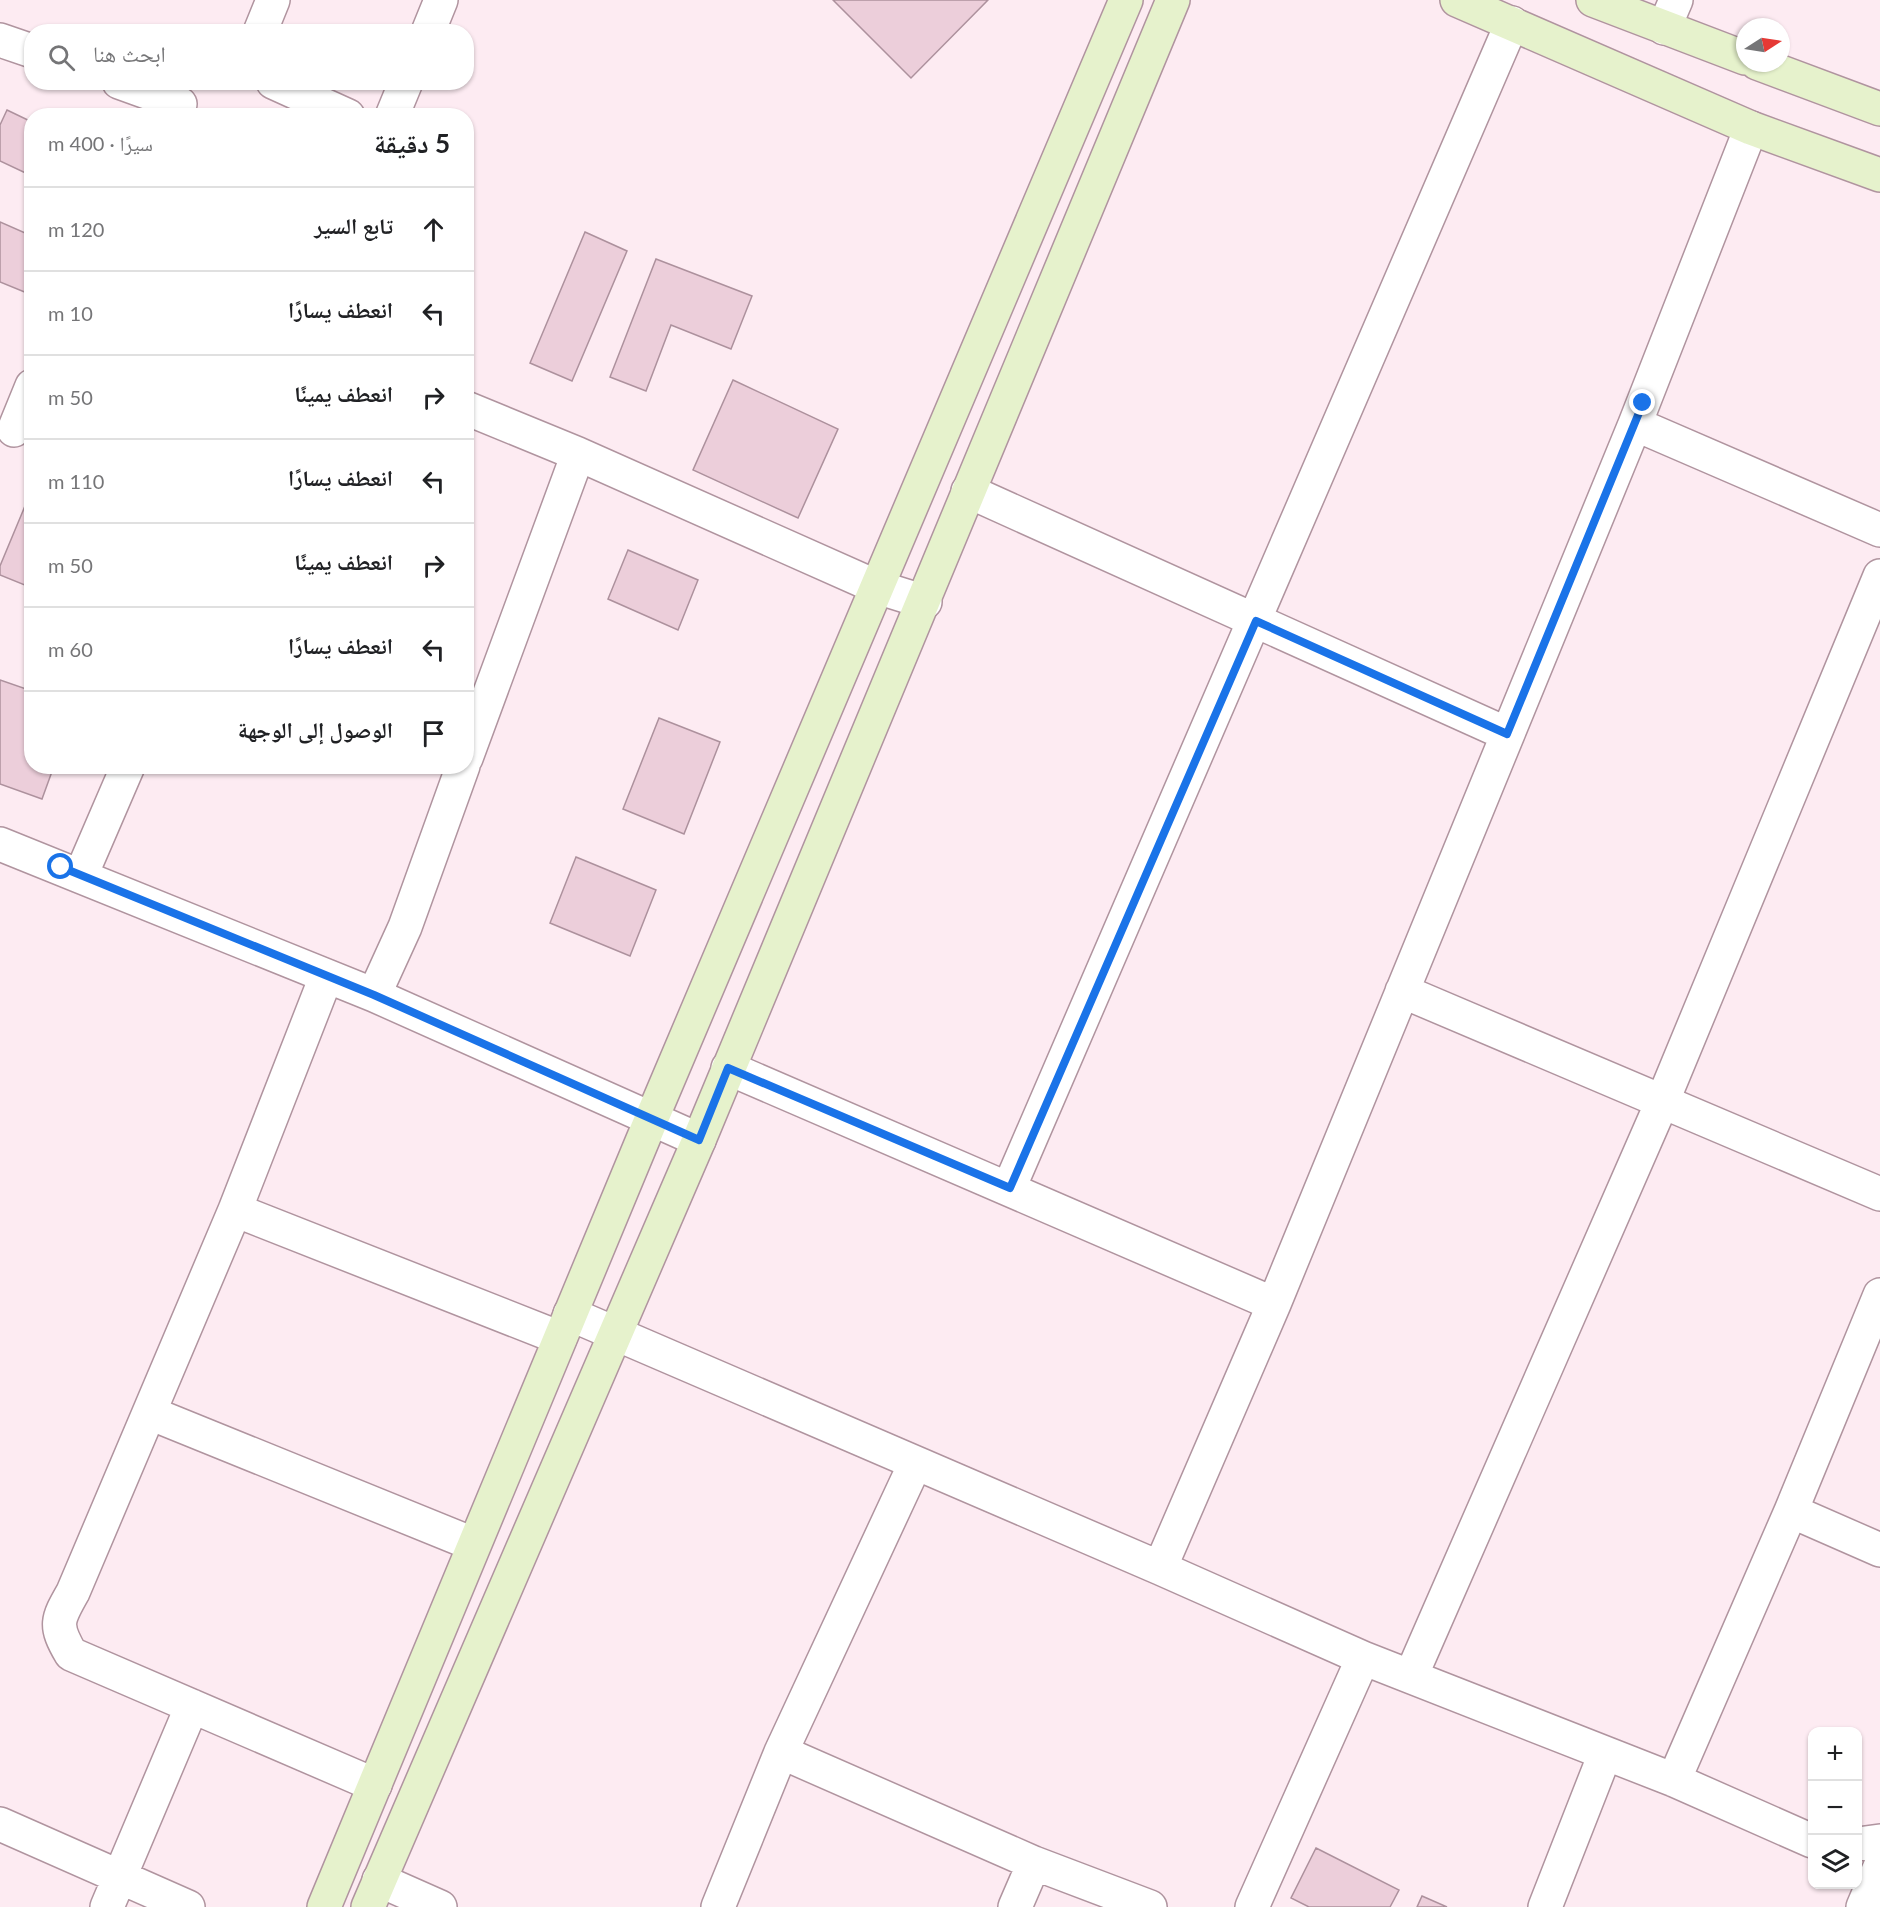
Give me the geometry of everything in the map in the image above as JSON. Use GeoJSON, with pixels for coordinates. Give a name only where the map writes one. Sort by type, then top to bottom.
{"type":"FeatureCollection","features":[{"type":"Feature","properties":{"kind":"street"},"geometry":{"type":"LineString","coordinates":[[263,24],[273,0]]}},
{"type":"Feature","properties":{"kind":"street"},"geometry":{"type":"LineString","coordinates":[[431,24],[441,0]]}},
{"type":"Feature","properties":{"kind":"street"},"geometry":{"type":"LineString","coordinates":[[324,1907],[651,1120],[1126,0]]}},
{"type":"Feature","properties":{"kind":"street"},"geometry":{"type":"LineString","coordinates":[[440,1907],[373,1893],[699,1140],[925,602],[968,491],[1173,0]]}},
{"type":"Feature","properties":{"kind":"street"},"geometry":{"type":"LineString","coordinates":[[1457,0],[1751,128],[1880,175]]}},
{"type":"Feature","properties":{"kind":"street"},"geometry":{"type":"LineString","coordinates":[[1593,0],[1670,14],[1736,53]]}},
{"type":"Feature","properties":{"kind":"street"},"geometry":{"type":"LineString","coordinates":[[1010,1188],[1512,23]]}},
{"type":"Feature","properties":{"kind":"street"},"geometry":{"type":"LineString","coordinates":[[0,40],[24,48]]}},
{"type":"Feature","properties":{"kind":"street"},"geometry":{"type":"LineString","coordinates":[[1781,72],[1880,109]]}},
{"type":"Feature","properties":{"kind":"street"},"geometry":{"type":"LineString","coordinates":[[146,90],[182,101]]}},
{"type":"Feature","properties":{"kind":"street"},"geometry":{"type":"LineString","coordinates":[[291,90],[330,108]]}},
{"type":"Feature","properties":{"kind":"street"},"geometry":{"type":"LineString","coordinates":[[395,108],[403,90]]}},
{"type":"Feature","properties":{"kind":"street"},"geometry":{"type":"LineString","coordinates":[[1160,1568],[1274,1304],[1635,424],[1751,128]]}},
{"type":"Feature","properties":{"kind":"street"},"geometry":{"type":"LineString","coordinates":[[15,431],[24,407]]}},
{"type":"Feature","properties":{"kind":"street"},"geometry":{"type":"LineString","coordinates":[[474,411],[578,454],[877,587],[925,602]]}},
{"type":"Feature","properties":{"kind":"street"},"geometry":{"type":"LineString","coordinates":[[1635,424],[1880,530]]}},
{"type":"Feature","properties":{"kind":"street"},"geometry":{"type":"LineString","coordinates":[[474,736],[578,454]]}},
{"type":"Feature","properties":{"kind":"street"},"geometry":{"type":"LineString","coordinates":[[968,491],[1507,734]]}},
{"type":"Feature","properties":{"kind":"street"},"geometry":{"type":"LineString","coordinates":[[1411,1676],[1663,1100],[1880,576]]}},
{"type":"Feature","properties":{"kind":"street"},"geometry":{"type":"LineString","coordinates":[[81,875],[125,774]]}},
{"type":"Feature","properties":{"kind":"street"},"geometry":{"type":"LineString","coordinates":[[374,995],[405,927],[461,774]]}},
{"type":"Feature","properties":{"kind":"street"},"geometry":{"type":"LineString","coordinates":[[0,844],[374,995],[699,1140]]}},
{"type":"Feature","properties":{"kind":"street"},"geometry":{"type":"LineString","coordinates":[[326,977],[235,1210],[73,1592],[61,1614],[59,1633],[71,1654],[375,1785]]}},
{"type":"Feature","properties":{"kind":"street"},"geometry":{"type":"LineString","coordinates":[[1402,991],[1880,1194]]}},
{"type":"Feature","properties":{"kind":"street"},"geometry":{"type":"LineString","coordinates":[[728,1068],[1274,1304]]}},
{"type":"Feature","properties":{"kind":"street"},"geometry":{"type":"LineString","coordinates":[[235,1210],[565,1326],[615,1335],[1160,1568],[1363,1659],[1674,1780],[1808,1839]]}},
{"type":"Feature","properties":{"kind":"street"},"geometry":{"type":"LineString","coordinates":[[1674,1780],[1791,1511],[1880,1295]]}},
{"type":"Feature","properties":{"kind":"street"},"geometry":{"type":"LineString","coordinates":[[150,1413],[473,1544]]}},
{"type":"Feature","properties":{"kind":"street"},"geometry":{"type":"LineString","coordinates":[[718,1907],[781,1752],[915,1464]]}},
{"type":"Feature","properties":{"kind":"street"},"geometry":{"type":"LineString","coordinates":[[1791,1511],[1880,1550]]}},
{"type":"Feature","properties":{"kind":"street"},"geometry":{"type":"LineString","coordinates":[[1252,1907],[1363,1659]]}},
{"type":"Feature","properties":{"kind":"street"},"geometry":{"type":"LineString","coordinates":[[107,1907],[192,1706]]}},
{"type":"Feature","properties":{"kind":"street"},"geometry":{"type":"LineString","coordinates":[[781,1752],[1034,1863],[1150,1907]]}},
{"type":"Feature","properties":{"kind":"street"},"geometry":{"type":"LineString","coordinates":[[1545,1907],[1605,1754]]}},
{"type":"Feature","properties":{"kind":"street"},"geometry":{"type":"LineString","coordinates":[[0,1824],[188,1907]]}},
{"type":"Feature","properties":{"kind":"street"},"geometry":{"type":"LineString","coordinates":[[1862,1843],[1880,1841]]}},
{"type":"Feature","properties":{"kind":"street"},"geometry":{"type":"LineString","coordinates":[[1015,1907],[1034,1863]]}},
{"type":"Feature","properties":{"kind":"building"},"geometry":{"type":"Polygon","coordinates":[[[833,0],[988,0],[911,78],[833,0]]]}},
{"type":"Feature","properties":{"kind":"building"},"geometry":{"type":"Polygon","coordinates":[[[7,110],[24,118],[24,172],[0,161],[0,125],[7,110]]]}},
{"type":"Feature","properties":{"kind":"building"},"geometry":{"type":"Polygon","coordinates":[[[0,222],[24,232],[24,292],[0,282],[0,222]]]}},
{"type":"Feature","properties":{"kind":"building"},"geometry":{"type":"Polygon","coordinates":[[[585,232],[627,251],[572,381],[530,363],[585,232]]]}},
{"type":"Feature","properties":{"kind":"building"},"geometry":{"type":"Polygon","coordinates":[[[656,259],[752,296],[731,349],[671,325],[646,391],[610,377],[656,259]]]}},
{"type":"Feature","properties":{"kind":"building"},"geometry":{"type":"Polygon","coordinates":[[[733,380],[838,429],[798,518],[693,470],[733,380]]]}},
{"type":"Feature","properties":{"kind":"building"},"geometry":{"type":"Polygon","coordinates":[[[24,508],[24,585],[0,575],[0,566],[24,508]]]}},
{"type":"Feature","properties":{"kind":"building"},"geometry":{"type":"Polygon","coordinates":[[[628,550],[698,580],[678,630],[608,599],[628,550]]]}},
{"type":"Feature","properties":{"kind":"building"},"geometry":{"type":"Polygon","coordinates":[[[0,680],[24,688],[24,774],[51,774],[42,799],[0,784],[0,680]]]}},
{"type":"Feature","properties":{"kind":"building"},"geometry":{"type":"Polygon","coordinates":[[[659,718],[720,742],[684,834],[623,809],[659,718]]]}},
{"type":"Feature","properties":{"kind":"building"},"geometry":{"type":"Polygon","coordinates":[[[576,857],[656,890],[630,956],[550,923],[576,857]]]}},
{"type":"Feature","properties":{"kind":"building"},"geometry":{"type":"Polygon","coordinates":[[[1316,1848],[1399,1890],[1390,1907],[1309,1907],[1291,1898],[1316,1848]]]}},
{"type":"Feature","properties":{"kind":"building"},"geometry":{"type":"Polygon","coordinates":[[[1422,1896],[1447,1907],[1417,1907],[1422,1896]]]}},
{"type":"Feature","properties":{"kind":"route"},"geometry":{"type":"LineString","coordinates":[[61,867],[374,995],[699,1140],[728,1068],[1010,1188],[1256,621],[1507,734],[1643,403]]}}]}
